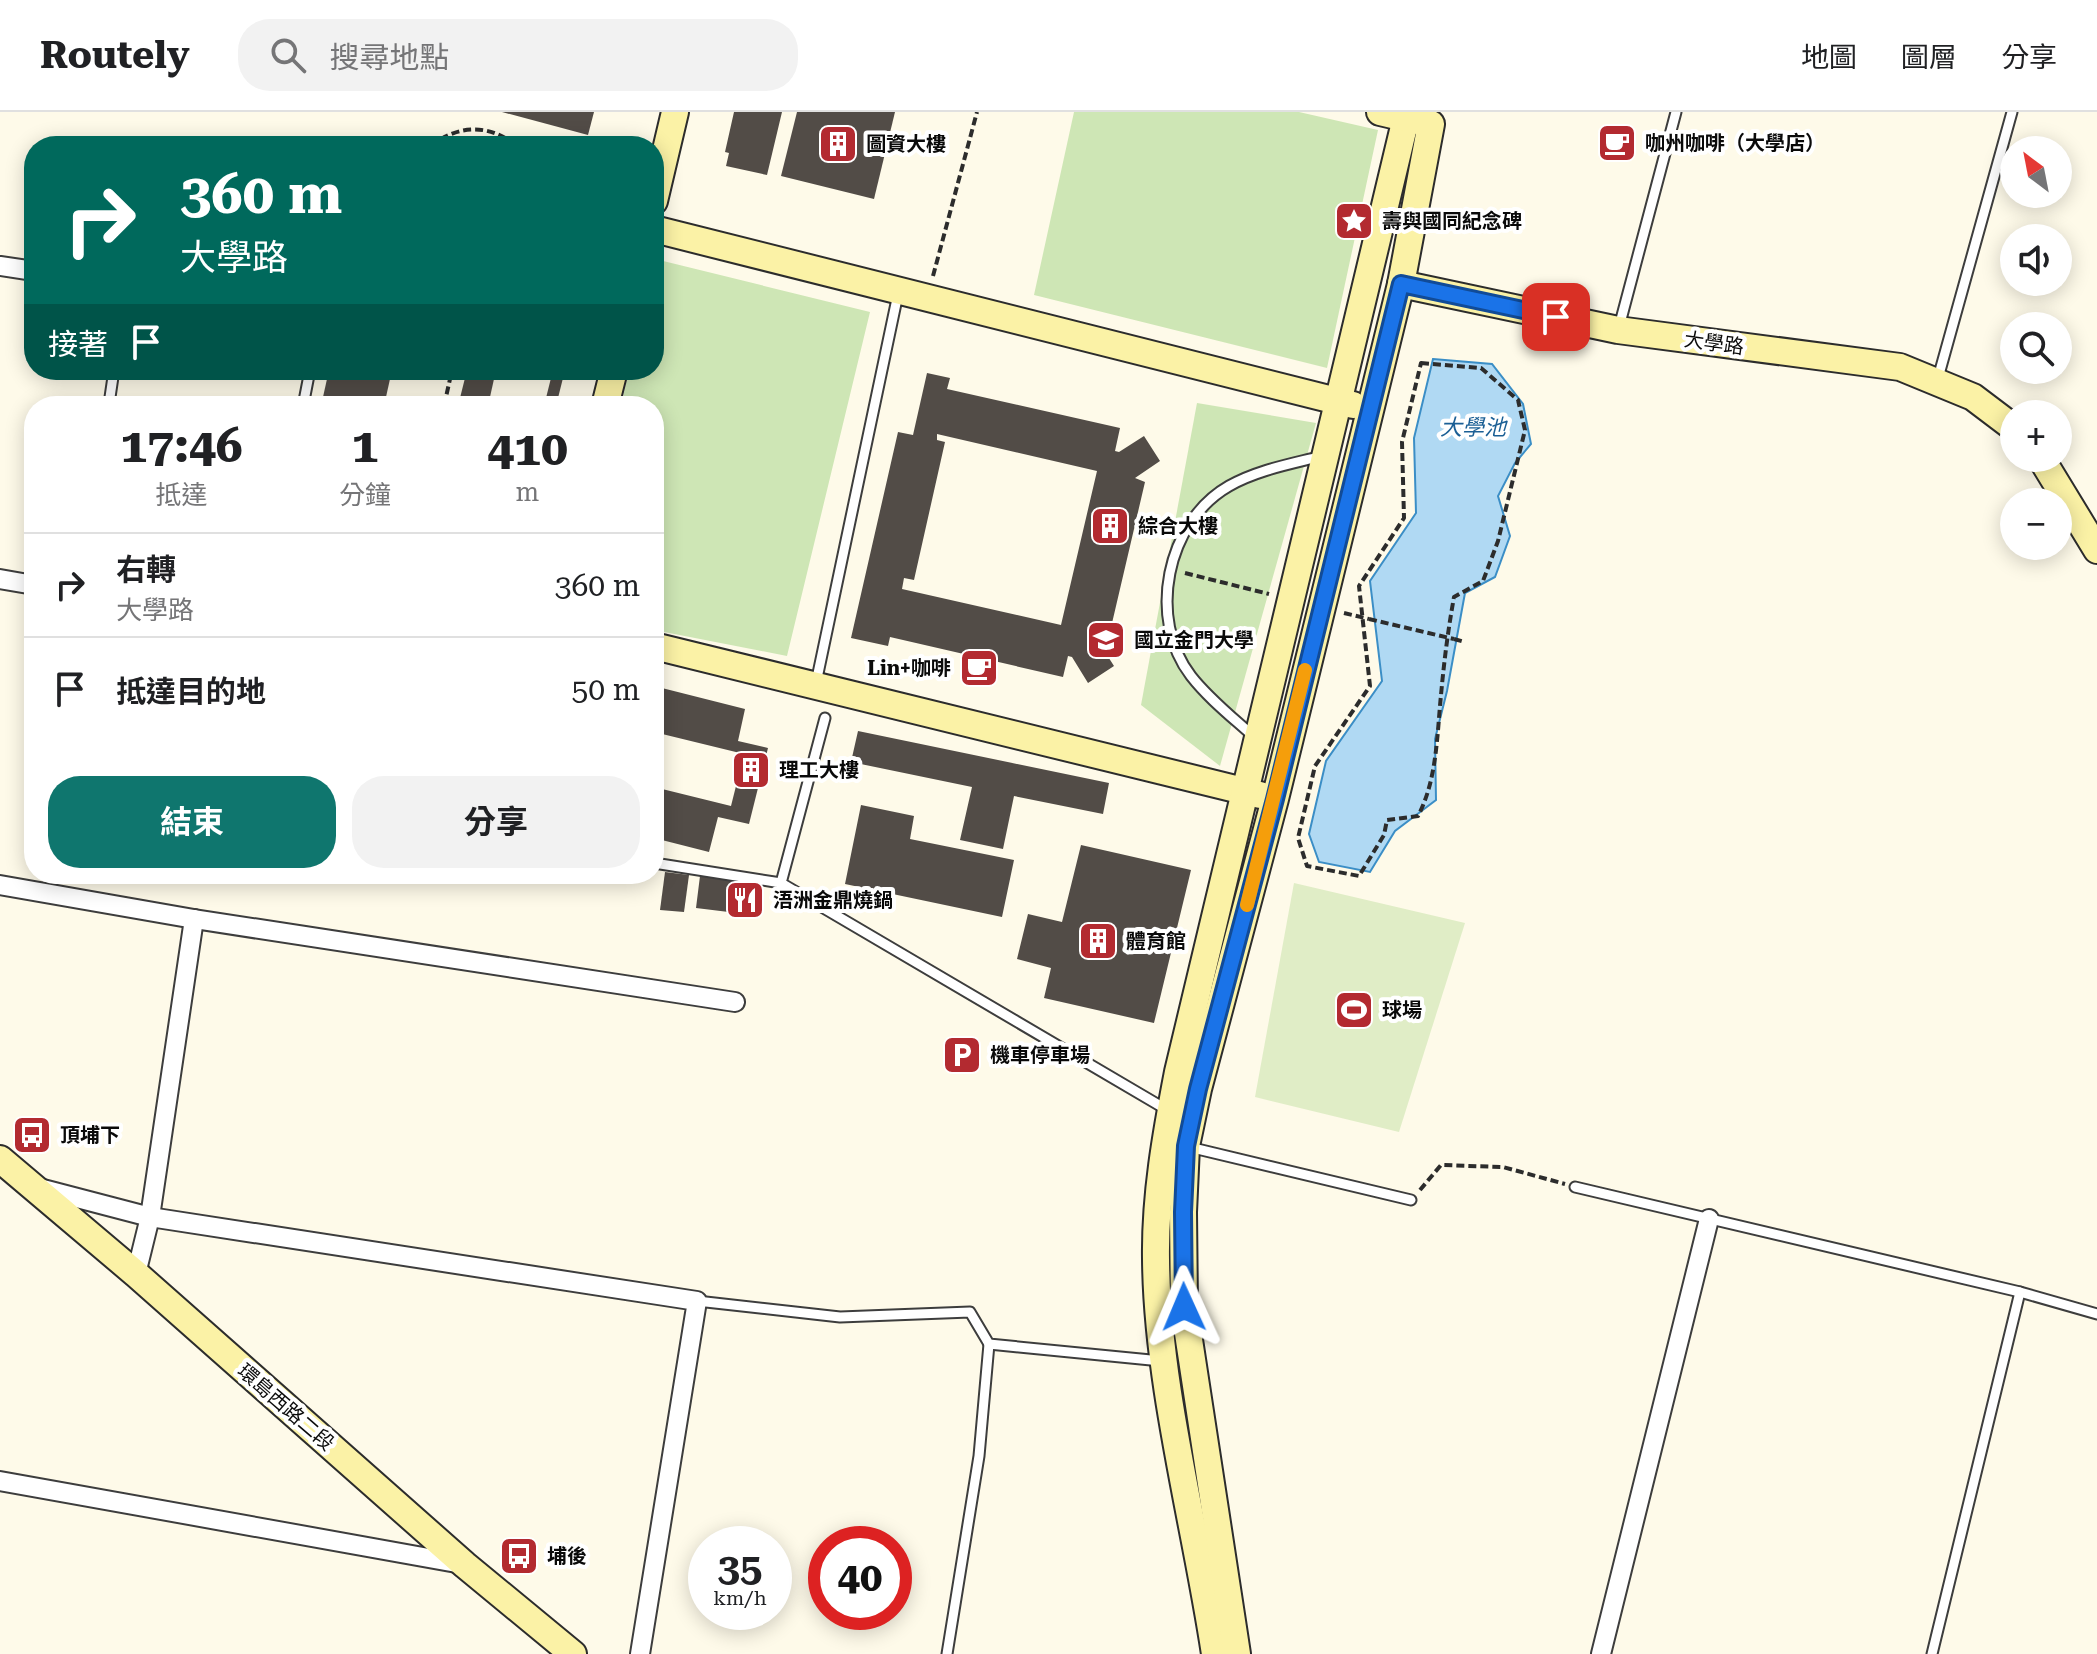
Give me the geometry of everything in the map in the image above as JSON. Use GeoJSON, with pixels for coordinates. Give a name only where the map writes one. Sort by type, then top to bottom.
{"type":"FeatureCollection","features":[{"type":"Feature","properties":{"kind":"street"},"geometry":{"type":"LineString","coordinates":[[664,159],[675,112]]}},
{"type":"Feature","properties":{"kind":"street"},"geometry":{"type":"LineString","coordinates":[[1380,112],[1419,121]]}},
{"type":"Feature","properties":{"kind":"street"},"geometry":{"type":"LineString","coordinates":[[1237,1654],[1184,1307],[1186,1146],[1401,284],[1419,121]]}},
{"type":"Feature","properties":{"kind":"street"},"geometry":{"type":"LineString","coordinates":[[1215,1654],[1165,1361],[1156,1260],[1160,1179],[1170,1112],[1339,401],[1419,121]]}},
{"type":"Feature","properties":{"kind":"street"},"geometry":{"type":"LineString","coordinates":[[664,232],[1369,409]]}},
{"type":"Feature","properties":{"kind":"street"},"geometry":{"type":"LineString","coordinates":[[0,266],[24,270]]}},
{"type":"Feature","properties":{"kind":"street","name":"大學路"},"geometry":{"type":"LineString","coordinates":[[1401,284],[1618,330],[1900,367],[1973,397],[2000,417]]}},
{"type":"Feature","properties":{"kind":"street"},"geometry":{"type":"LineString","coordinates":[[2050,472],[2097,550]]}},
{"type":"Feature","properties":{"kind":"street"},"geometry":{"type":"LineString","coordinates":[[0,579],[24,583]]}},
{"type":"Feature","properties":{"kind":"street"},"geometry":{"type":"LineString","coordinates":[[664,648],[1275,799]]}},
{"type":"Feature","properties":{"kind":"street"},"geometry":{"type":"LineString","coordinates":[[0,885],[194,919],[735,1002]]}},
{"type":"Feature","properties":{"kind":"street"},"geometry":{"type":"LineString","coordinates":[[136,1274],[150,1217],[194,919]]}},
{"type":"Feature","properties":{"kind":"street","name":"環島西路二段"},"geometry":{"type":"LineString","coordinates":[[0,1159],[136,1274],[465,1565],[548,1646],[573,1654]]}},
{"type":"Feature","properties":{"kind":"street"},"geometry":{"type":"LineString","coordinates":[[35,1187],[150,1217],[697,1301],[640,1654]]}},
{"type":"Feature","properties":{"kind":"street"},"geometry":{"type":"LineString","coordinates":[[1601,1654],[1709,1219]]}},
{"type":"Feature","properties":{"kind":"street"},"geometry":{"type":"LineString","coordinates":[[0,1481],[465,1565]]}},
{"type":"Feature","properties":{"kind":"lane"},"geometry":{"type":"LineString","coordinates":[[1618,330],[1676,112]]}},
{"type":"Feature","properties":{"kind":"lane"},"geometry":{"type":"LineString","coordinates":[[1937,381],[2012,112]]}},
{"type":"Feature","properties":{"kind":"lane"},"geometry":{"type":"LineString","coordinates":[[815,685],[898,291]]}},
{"type":"Feature","properties":{"kind":"lane"},"geometry":{"type":"LineString","coordinates":[[1257,740],[1189,674],[1172,638],[1166,597],[1173,557],[1194,518],[1227,487],[1268,469],[1326,455]]}},
{"type":"Feature","properties":{"kind":"lane"},"geometry":{"type":"LineString","coordinates":[[781,883],[825,718]]}},
{"type":"Feature","properties":{"kind":"lane"},"geometry":{"type":"LineString","coordinates":[[664,865],[781,883],[1170,1112]]}},
{"type":"Feature","properties":{"kind":"lane"},"geometry":{"type":"LineString","coordinates":[[1186,1146],[1411,1200]]}},
{"type":"Feature","properties":{"kind":"lane"},"geometry":{"type":"LineString","coordinates":[[1575,1187],[2020,1292],[2097,1314]]}},
{"type":"Feature","properties":{"kind":"lane"},"geometry":{"type":"LineString","coordinates":[[1932,1654],[2020,1292]]}},
{"type":"Feature","properties":{"kind":"lane"},"geometry":{"type":"LineString","coordinates":[[697,1301],[840,1317],[970,1312],[989,1344],[979,1456],[947,1654]]}},
{"type":"Feature","properties":{"kind":"lane"},"geometry":{"type":"LineString","coordinates":[[989,1344],[1165,1361]]}},
{"type":"Feature","properties":{"kind":"path"},"geometry":{"type":"LineString","coordinates":[[928,298],[977,112]]}},
{"type":"Feature","properties":{"kind":"path"},"geometry":{"type":"LineString","coordinates":[[446,136],[467,129],[486,130],[503,136]]}},
{"type":"Feature","properties":{"kind":"path"},"geometry":{"type":"LineString","coordinates":[[1421,363],[1481,368],[1518,400],[1525,430],[1498,541],[1483,581],[1454,597],[1446,638],[1437,749],[1424,804],[1418,816],[1387,820],[1384,835],[1359,876],[1307,866],[1298,838],[1315,766],[1370,686],[1361,617],[1359,586],[1404,518],[1402,442],[1421,363]]}},
{"type":"Feature","properties":{"kind":"path"},"geometry":{"type":"LineString","coordinates":[[1185,573],[1268,594]]}},
{"type":"Feature","properties":{"kind":"path"},"geometry":{"type":"LineString","coordinates":[[1369,619],[1465,642]]}},
{"type":"Feature","properties":{"kind":"path"},"geometry":{"type":"LineString","coordinates":[[1411,1200],[1441,1165],[1503,1167],[1575,1187]]}},
{"type":"Feature","properties":{"kind":"green space"},"geometry":{"type":"Polygon","coordinates":[[[1074,112],[1299,112],[1378,130],[1327,368],[1034,295],[1074,112]]]}},
{"type":"Feature","properties":{"kind":"green space"},"geometry":{"type":"Polygon","coordinates":[[[664,261],[870,312],[787,656],[664,632],[664,396],[623,396],[627,380],[664,380],[664,261]]]}},
{"type":"Feature","properties":{"kind":"green space"},"geometry":{"type":"Polygon","coordinates":[[[1197,403],[1316,423],[1220,766],[1141,705],[1197,403]]]}},
{"type":"Feature","properties":{"kind":"green space","name":"球場"},"geometry":{"type":"Polygon","coordinates":[[[1294,883],[1465,923],[1399,1132],[1255,1097],[1294,883]]]}},
{"type":"Feature","properties":{"kind":"water","name":"大學池"},"geometry":{"type":"Polygon","coordinates":[[[1433,359],[1492,364],[1523,404],[1531,444],[1515,463],[1498,496],[1510,536],[1495,577],[1465,593],[1435,739],[1436,800],[1395,831],[1370,872],[1319,862],[1309,834],[1326,761],[1382,681],[1370,581],[1416,513],[1414,438],[1433,359]]]}},
{"type":"Feature","properties":{"kind":"building"},"geometry":{"type":"Polygon","coordinates":[[[502,112],[594,112],[588,135],[502,112]]]}},
{"type":"Feature","properties":{"kind":"building"},"geometry":{"type":"Polygon","coordinates":[[[734,112],[782,112],[767,175],[726,166],[729,153],[725,152],[734,112]]]}},
{"type":"Feature","properties":{"kind":"building","name":"圖資大樓"},"geometry":{"type":"Polygon","coordinates":[[[797,112],[895,112],[874,199],[781,176],[797,112]]]}},
{"type":"Feature","properties":{"kind":"building","name":"綜合大樓"},"geometry":{"type":"Polygon","coordinates":[[[927,373],[950,378],[947,389],[1120,428],[1115,451],[1119,452],[1144,436],[1160,461],[1135,478],[1145,482],[1109,636],[1099,634],[1098,641],[1114,666],[1088,683],[1072,657],[1068,656],[1063,677],[890,637],[888,646],[851,638],[898,432],[913,435],[927,373]],[[937,434],[937,440],[945,442],[914,580],[904,578],[902,589],[1061,625],[1097,471],[937,434]]]}},
{"type":"Feature","properties":{"kind":"building"},"geometry":{"type":"Polygon","coordinates":[[[327,380],[390,380],[386,396],[323,396],[327,380]]]}},
{"type":"Feature","properties":{"kind":"building"},"geometry":{"type":"Polygon","coordinates":[[[464,380],[494,380],[490,396],[460,396],[464,380]]]}},
{"type":"Feature","properties":{"kind":"building"},"geometry":{"type":"Polygon","coordinates":[[[550,380],[562,380],[558,396],[546,396],[550,380]]]}},
{"type":"Feature","properties":{"kind":"building","name":"理工大樓"},"geometry":{"type":"Polygon","coordinates":[[[664,689],[745,709],[738,741],[768,748],[749,824],[718,817],[709,852],[664,841],[664,789],[731,806],[744,754],[664,734],[664,689]]]}},
{"type":"Feature","properties":{"kind":"building"},"geometry":{"type":"Polygon","coordinates":[[[858,731],[1109,783],[1103,814],[1014,796],[1003,849],[960,840],[972,787],[851,762],[858,731]]]}},
{"type":"Feature","properties":{"kind":"building"},"geometry":{"type":"Polygon","coordinates":[[[861,805],[914,816],[910,839],[1014,860],[1002,917],[845,884],[861,805]]]}},
{"type":"Feature","properties":{"kind":"building","name":"體育館"},"geometry":{"type":"Polygon","coordinates":[[[1081,845],[1191,870],[1154,1023],[1044,998],[1051,968],[1017,959],[1028,914],[1062,922],[1081,845]]]}},
{"type":"Feature","properties":{"kind":"building"},"geometry":{"type":"Polygon","coordinates":[[[665,872],[689,875],[684,912],[660,910],[665,872]]]}},
{"type":"Feature","properties":{"kind":"building"},"geometry":{"type":"Polygon","coordinates":[[[700,876],[757,883],[753,915],[696,908],[700,876]]]}},
{"type":"Feature","properties":{"kind":"slow traffic"},"geometry":{"type":"LineString","coordinates":[[1247,905],[1305,670]]}},
{"type":"Feature","properties":{"kind":"place","name":"咖州咖啡（大學店）"},"geometry":{"type":"Point","coordinates":[1617,143]}},
{"type":"Feature","properties":{"kind":"place","name":"圖資大樓"},"geometry":{"type":"Point","coordinates":[838,144]}},
{"type":"Feature","properties":{"kind":"place","name":"壽與國同紀念碑"},"geometry":{"type":"Point","coordinates":[1354,221]}},
{"type":"Feature","properties":{"kind":"place","name":"綜合大樓"},"geometry":{"type":"Point","coordinates":[1110,526]}},
{"type":"Feature","properties":{"kind":"place","name":"國立金門大學"},"geometry":{"type":"Point","coordinates":[1106,640]}},
{"type":"Feature","properties":{"kind":"place","name":"Lin+咖啡"},"geometry":{"type":"Point","coordinates":[979,668]}},
{"type":"Feature","properties":{"kind":"place","name":"理工大樓"},"geometry":{"type":"Point","coordinates":[751,770]}},
{"type":"Feature","properties":{"kind":"place","name":"浯洲金鼎燒鍋"},"geometry":{"type":"Point","coordinates":[745,900]}},
{"type":"Feature","properties":{"kind":"place","name":"體育館"},"geometry":{"type":"Point","coordinates":[1098,941]}},
{"type":"Feature","properties":{"kind":"place","name":"球場"},"geometry":{"type":"Point","coordinates":[1354,1010]}},
{"type":"Feature","properties":{"kind":"place","name":"機車停車場"},"geometry":{"type":"Point","coordinates":[962,1055]}},
{"type":"Feature","properties":{"kind":"place","name":"頂埔下"},"geometry":{"type":"Point","coordinates":[32,1135]}},
{"type":"Feature","properties":{"kind":"place","name":"埔後"},"geometry":{"type":"Point","coordinates":[519,1556]}},
{"type":"Feature","properties":{"kind":"route"},"geometry":{"type":"LineString","coordinates":[[1184,1307],[1186,1146],[1198,1089],[1275,799],[1401,284],[1556,317]]}}]}
